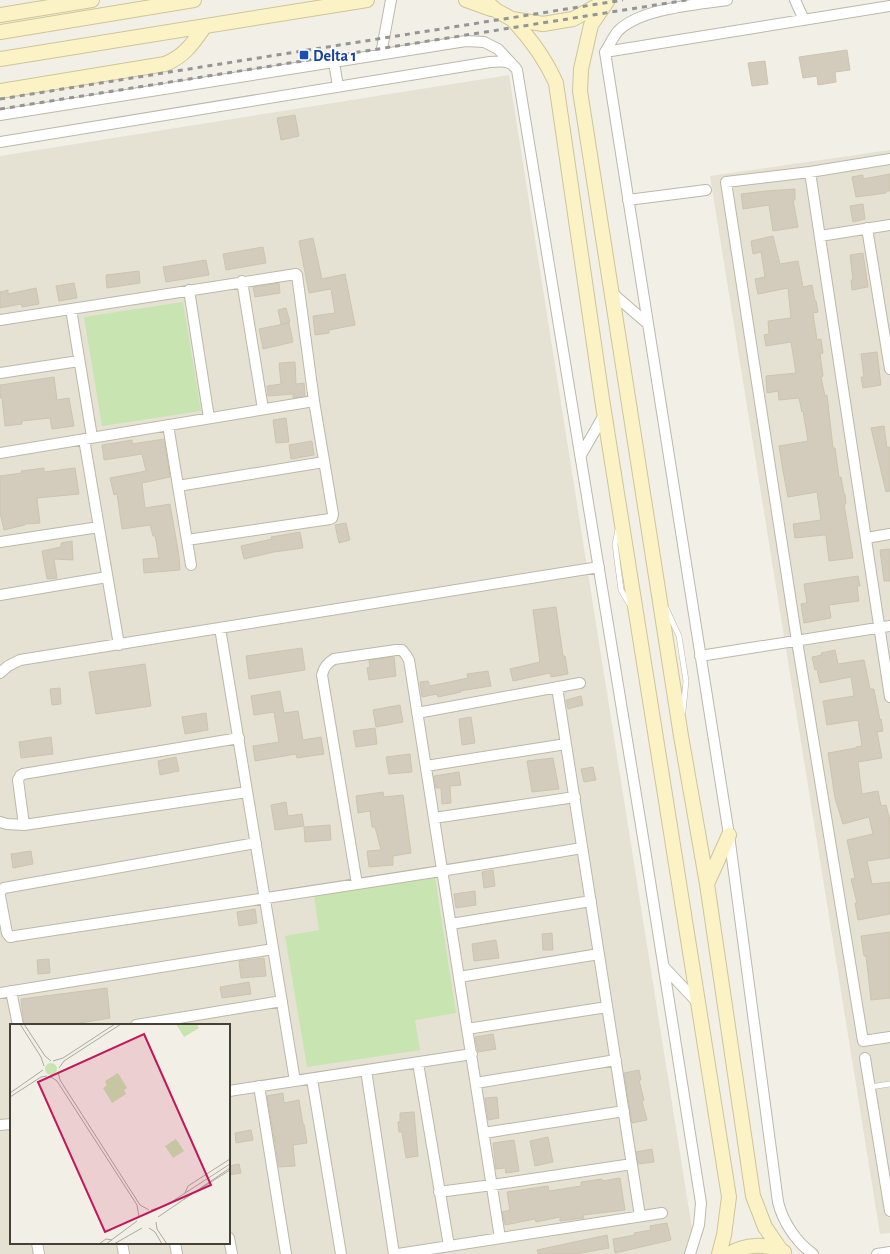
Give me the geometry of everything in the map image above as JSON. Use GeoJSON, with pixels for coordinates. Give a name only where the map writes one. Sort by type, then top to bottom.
{"type":"FeatureCollection","features":[{"type":"Feature","properties":{"kind":"street"},"geometry":{"type":"LineString","coordinates":[[0,15],[92,0]]}},
{"type":"Feature","properties":{"kind":"street"},"geometry":{"type":"LineString","coordinates":[[0,32],[194,0]]}},
{"type":"Feature","properties":{"kind":"street"},"geometry":{"type":"LineString","coordinates":[[0,59],[367,0]]}},
{"type":"Feature","properties":{"kind":"street"},"geometry":{"type":"LineString","coordinates":[[381,54],[391,0]]}},
{"type":"Feature","properties":{"kind":"street"},"geometry":{"type":"LineString","coordinates":[[466,0],[497,11],[512,19],[529,37],[549,66],[556,83],[604,415],[729,1197],[724,1235],[719,1254]]}},
{"type":"Feature","properties":{"kind":"street"},"geometry":{"type":"LineString","coordinates":[[484,0],[497,11]]}},
{"type":"Feature","properties":{"kind":"street"},"geometry":{"type":"LineString","coordinates":[[512,19],[543,24],[573,18],[608,0]]}},
{"type":"Feature","properties":{"kind":"street"},"geometry":{"type":"LineString","coordinates":[[608,0],[591,25],[581,69],[580,91],[681,736],[707,884],[753,1196],[765,1227],[784,1252]]}},
{"type":"Feature","properties":{"kind":"street"},"geometry":{"type":"LineString","coordinates":[[727,0],[650,13],[629,22],[617,32],[604,52],[729,835],[778,1202],[783,1216],[797,1240],[813,1254]]}},
{"type":"Feature","properties":{"kind":"street"},"geometry":{"type":"LineString","coordinates":[[795,0],[804,20]]}},
{"type":"Feature","properties":{"kind":"street"},"geometry":{"type":"LineString","coordinates":[[604,52],[890,6]]}},
{"type":"Feature","properties":{"kind":"street"},"geometry":{"type":"LineString","coordinates":[[0,91],[165,64],[176,60],[183,54],[205,26]]}},
{"type":"Feature","properties":{"kind":"street"},"geometry":{"type":"LineString","coordinates":[[0,115],[466,41],[484,42],[498,49],[514,65],[517,70],[581,455],[701,1203],[699,1225],[690,1254]]}},
{"type":"Feature","properties":{"kind":"street"},"geometry":{"type":"LineString","coordinates":[[0,142],[500,61],[514,65]]}},
{"type":"Feature","properties":{"kind":"street"},"geometry":{"type":"LineString","coordinates":[[334,62],[338,87]]}},
{"type":"Feature","properties":{"kind":"street"},"geometry":{"type":"LineString","coordinates":[[890,159],[810,172],[726,182],[797,641],[863,1041],[890,1037]]}},
{"type":"Feature","properties":{"kind":"street"},"geometry":{"type":"LineString","coordinates":[[810,172],[890,697]]}},
{"type":"Feature","properties":{"kind":"street"},"geometry":{"type":"LineString","coordinates":[[628,200],[706,190]]}},
{"type":"Feature","properties":{"kind":"street"},"geometry":{"type":"LineString","coordinates":[[820,236],[890,225]]}},
{"type":"Feature","properties":{"kind":"street"},"geometry":{"type":"LineString","coordinates":[[867,228],[887,327],[890,369]]}},
{"type":"Feature","properties":{"kind":"street"},"geometry":{"type":"LineString","coordinates":[[0,320],[294,273],[298,275],[314,401],[333,514],[331,519],[187,540]]}},
{"type":"Feature","properties":{"kind":"street"},"geometry":{"type":"LineString","coordinates":[[242,281],[262,409]]}},
{"type":"Feature","properties":{"kind":"street"},"geometry":{"type":"LineString","coordinates":[[189,290],[209,418]]}},
{"type":"Feature","properties":{"kind":"street"},"geometry":{"type":"LineString","coordinates":[[611,292],[648,324]]}},
{"type":"Feature","properties":{"kind":"street"},"geometry":{"type":"LineString","coordinates":[[71,309],[79,361],[99,527],[119,644]]}},
{"type":"Feature","properties":{"kind":"street"},"geometry":{"type":"LineString","coordinates":[[0,373],[79,361]]}},
{"type":"Feature","properties":{"kind":"street"},"geometry":{"type":"LineString","coordinates":[[0,453],[314,401]]}},
{"type":"Feature","properties":{"kind":"street"},"geometry":{"type":"LineString","coordinates":[[581,455],[604,415]]}},
{"type":"Feature","properties":{"kind":"street"},"geometry":{"type":"LineString","coordinates":[[168,425],[191,565]]}},
{"type":"Feature","properties":{"kind":"street"},"geometry":{"type":"LineString","coordinates":[[178,486],[324,462]]}},
{"type":"Feature","properties":{"kind":"street"},"geometry":{"type":"LineString","coordinates":[[0,542],[99,527]]}},
{"type":"Feature","properties":{"kind":"street"},"geometry":{"type":"LineString","coordinates":[[866,538],[890,534]]}},
{"type":"Feature","properties":{"kind":"street"},"geometry":{"type":"LineString","coordinates":[[0,673],[8,666],[20,660],[599,567]]}},
{"type":"Feature","properties":{"kind":"street"},"geometry":{"type":"LineString","coordinates":[[0,595],[108,577]]}},
{"type":"Feature","properties":{"kind":"street"},"geometry":{"type":"LineString","coordinates":[[700,656],[890,626]]}},
{"type":"Feature","properties":{"kind":"street"},"geometry":{"type":"LineString","coordinates":[[220,628],[295,1081]]}},
{"type":"Feature","properties":{"kind":"street"},"geometry":{"type":"LineString","coordinates":[[357,884],[322,675],[323,668],[328,662],[334,659],[402,650],[409,660],[500,1238]]}},
{"type":"Feature","properties":{"kind":"street"},"geometry":{"type":"LineString","coordinates":[[417,713],[580,683]]}},
{"type":"Feature","properties":{"kind":"street"},"geometry":{"type":"LineString","coordinates":[[557,687],[640,1216]]}},
{"type":"Feature","properties":{"kind":"street"},"geometry":{"type":"LineString","coordinates":[[24,825],[18,780],[23,774],[239,738]]}},
{"type":"Feature","properties":{"kind":"street"},"geometry":{"type":"LineString","coordinates":[[426,766],[566,744]]}},
{"type":"Feature","properties":{"kind":"street"},"geometry":{"type":"LineString","coordinates":[[0,822],[24,825],[247,792]]}},
{"type":"Feature","properties":{"kind":"street"},"geometry":{"type":"LineString","coordinates":[[434,818],[574,797]]}},
{"type":"Feature","properties":{"kind":"street"},"geometry":{"type":"LineString","coordinates":[[707,884],[729,835]]}},
{"type":"Feature","properties":{"kind":"street"},"geometry":{"type":"LineString","coordinates":[[256,843],[4,888],[0,891],[0,894],[6,933],[10,937],[443,872],[582,848]]}},
{"type":"Feature","properties":{"kind":"street"},"geometry":{"type":"LineString","coordinates":[[451,924],[591,901]]}},
{"type":"Feature","properties":{"kind":"street"},"geometry":{"type":"LineString","coordinates":[[0,993],[273,949]]}},
{"type":"Feature","properties":{"kind":"street"},"geometry":{"type":"LineString","coordinates":[[459,977],[599,954]]}},
{"type":"Feature","properties":{"kind":"street"},"geometry":{"type":"LineString","coordinates":[[664,967],[698,1003]]}},
{"type":"Feature","properties":{"kind":"street"},"geometry":{"type":"LineString","coordinates":[[11,991],[18,1024]]}},
{"type":"Feature","properties":{"kind":"street"},"geometry":{"type":"LineString","coordinates":[[142,1024],[282,1002]]}},
{"type":"Feature","properties":{"kind":"street"},"geometry":{"type":"LineString","coordinates":[[468,1029],[608,1007]]}},
{"type":"Feature","properties":{"kind":"street"},"geometry":{"type":"LineString","coordinates":[[230,1091],[472,1054]]}},
{"type":"Feature","properties":{"kind":"street"},"geometry":{"type":"LineString","coordinates":[[865,1058],[890,1211]]}},
{"type":"Feature","properties":{"kind":"street"},"geometry":{"type":"LineString","coordinates":[[476,1083],[616,1060]]}},
{"type":"Feature","properties":{"kind":"street"},"geometry":{"type":"LineString","coordinates":[[418,1063],[449,1246]]}},
{"type":"Feature","properties":{"kind":"street"},"geometry":{"type":"LineString","coordinates":[[366,1070],[394,1254]]}},
{"type":"Feature","properties":{"kind":"street"},"geometry":{"type":"LineString","coordinates":[[312,1079],[341,1254]]}},
{"type":"Feature","properties":{"kind":"street"},"geometry":{"type":"LineString","coordinates":[[259,1086],[286,1254]]}},
{"type":"Feature","properties":{"kind":"street"},"geometry":{"type":"LineString","coordinates":[[484,1133],[624,1111]]}},
{"type":"Feature","properties":{"kind":"street"},"geometry":{"type":"LineString","coordinates":[[0,1125],[10,1124]]}},
{"type":"Feature","properties":{"kind":"street"},"geometry":{"type":"LineString","coordinates":[[439,1192],[632,1164]]}},
{"type":"Feature","properties":{"kind":"street"},"geometry":{"type":"LineString","coordinates":[[398,1254],[662,1213]]}},
{"type":"Feature","properties":{"kind":"street"},"geometry":{"type":"LineString","coordinates":[[230,1243],[232,1254]]}},
{"type":"Feature","properties":{"kind":"street"},"geometry":{"type":"LineString","coordinates":[[37,1244],[38,1254]]}},
{"type":"Feature","properties":{"kind":"street"},"geometry":{"type":"LineString","coordinates":[[122,1244],[124,1254]]}},
{"type":"Feature","properties":{"kind":"street"},"geometry":{"type":"LineString","coordinates":[[175,1244],[177,1254]]}},
{"type":"Feature","properties":{"kind":"street"},"geometry":{"type":"LineString","coordinates":[[729,1254],[735,1250],[758,1245],[784,1252]]}},
{"type":"Feature","properties":{"kind":"street"},"geometry":{"type":"LineString","coordinates":[[877,1254],[890,1252]]}},
{"type":"Feature","properties":{"kind":"lane"},"geometry":{"type":"LineString","coordinates":[[870,1087],[890,1084]]}},
{"type":"Feature","properties":{"kind":"shaded area","name":"Delta 1"},"geometry":{"type":"Polygon","coordinates":[[[509,75],[696,1254],[0,1254],[0,156],[509,75]]]}},
{"type":"Feature","properties":{"kind":"shaded area"},"geometry":{"type":"Polygon","coordinates":[[[890,150],[890,1233],[880,1234],[710,176],[890,150]]]}},
{"type":"Feature","properties":{"kind":"green space"},"geometry":{"type":"Polygon","coordinates":[[[183,302],[201,411],[102,426],[84,317],[183,302]]]}},
{"type":"Feature","properties":{"kind":"green space"},"geometry":{"type":"Polygon","coordinates":[[[435,877],[456,1013],[415,1020],[420,1050],[307,1067],[285,936],[319,930],[314,896],[435,877]]]}},
{"type":"Feature","properties":{"kind":"building"},"geometry":{"type":"Polygon","coordinates":[[[847,50],[850,70],[835,72],[836,82],[818,85],[817,76],[803,78],[799,57],[847,50]]]}},
{"type":"Feature","properties":{"kind":"building"},"geometry":{"type":"Polygon","coordinates":[[[765,61],[768,84],[752,86],[748,63],[765,61]]]}},
{"type":"Feature","properties":{"kind":"building"},"geometry":{"type":"Polygon","coordinates":[[[295,115],[299,136],[281,140],[277,118],[295,115]]]}},
{"type":"Feature","properties":{"kind":"building"},"geometry":{"type":"Polygon","coordinates":[[[890,174],[890,191],[886,191],[886,193],[856,197],[852,177],[863,175],[863,179],[890,174]]]}},
{"type":"Feature","properties":{"kind":"building"},"geometry":{"type":"Polygon","coordinates":[[[795,189],[795,200],[793,200],[798,227],[773,231],[769,205],[743,209],[741,194],[795,189]]]}},
{"type":"Feature","properties":{"kind":"building"},"geometry":{"type":"Polygon","coordinates":[[[863,204],[865,219],[853,222],[850,206],[863,204]]]}},
{"type":"Feature","properties":{"kind":"building"},"geometry":{"type":"Polygon","coordinates":[[[773,236],[780,264],[798,261],[803,287],[812,285],[816,301],[818,312],[813,313],[817,340],[821,339],[823,353],[820,354],[823,376],[821,377],[825,396],[827,395],[833,448],[835,448],[839,477],[841,477],[845,494],[846,504],[844,504],[853,558],[829,561],[826,536],[824,535],[795,538],[793,524],[821,520],[817,492],[788,497],[783,471],[779,446],[808,441],[803,411],[802,412],[799,398],[779,400],[778,391],[767,393],[766,376],[796,373],[791,342],[766,346],[764,335],[769,334],[768,321],[791,318],[788,288],[758,294],[755,279],[765,277],[761,252],[753,254],[751,241],[773,236]]]}},
{"type":"Feature","properties":{"kind":"building"},"geometry":{"type":"Polygon","coordinates":[[[313,238],[322,279],[345,274],[355,325],[329,330],[329,333],[315,335],[313,316],[335,313],[331,289],[309,293],[299,241],[313,238]]]}},
{"type":"Feature","properties":{"kind":"building"},"geometry":{"type":"Polygon","coordinates":[[[263,247],[266,263],[226,270],[223,254],[263,247]]]}},
{"type":"Feature","properties":{"kind":"building"},"geometry":{"type":"Polygon","coordinates":[[[863,253],[868,287],[852,290],[851,280],[853,280],[850,255],[863,253]]]}},
{"type":"Feature","properties":{"kind":"building"},"geometry":{"type":"Polygon","coordinates":[[[206,260],[209,275],[166,282],[163,267],[206,260]]]}},
{"type":"Feature","properties":{"kind":"building"},"geometry":{"type":"Polygon","coordinates":[[[139,271],[140,283],[107,288],[106,275],[139,271]]]}},
{"type":"Feature","properties":{"kind":"building"},"geometry":{"type":"Polygon","coordinates":[[[74,283],[77,298],[59,301],[56,286],[74,283]]]}},
{"type":"Feature","properties":{"kind":"building"},"geometry":{"type":"Polygon","coordinates":[[[279,283],[280,293],[255,297],[253,287],[279,283]]]}},
{"type":"Feature","properties":{"kind":"building"},"geometry":{"type":"Polygon","coordinates":[[[36,288],[39,304],[22,307],[21,304],[0,308],[0,292],[8,290],[8,294],[36,288]]]}},
{"type":"Feature","properties":{"kind":"building"},"geometry":{"type":"Polygon","coordinates":[[[286,308],[290,322],[281,324],[278,310],[286,308]]]}},
{"type":"Feature","properties":{"kind":"building"},"geometry":{"type":"Polygon","coordinates":[[[289,323],[293,342],[263,349],[259,329],[289,323]]]}},
{"type":"Feature","properties":{"kind":"building"},"geometry":{"type":"Polygon","coordinates":[[[877,352],[881,385],[863,388],[861,377],[864,377],[861,354],[877,352]]]}},
{"type":"Feature","properties":{"kind":"building"},"geometry":{"type":"Polygon","coordinates":[[[295,362],[296,384],[304,383],[305,396],[293,398],[293,394],[268,396],[267,386],[281,384],[279,363],[295,362]]]}},
{"type":"Feature","properties":{"kind":"building"},"geometry":{"type":"Polygon","coordinates":[[[54,377],[57,400],[69,398],[74,426],[52,429],[50,418],[22,421],[22,424],[5,426],[2,398],[0,398],[0,385],[54,377]]]}},
{"type":"Feature","properties":{"kind":"building"},"geometry":{"type":"Polygon","coordinates":[[[286,418],[289,442],[276,443],[273,420],[286,418]]]}},
{"type":"Feature","properties":{"kind":"building"},"geometry":{"type":"Polygon","coordinates":[[[884,426],[887,448],[890,447],[890,491],[886,492],[871,428],[884,426]]]}},
{"type":"Feature","properties":{"kind":"building"},"geometry":{"type":"Polygon","coordinates":[[[164,439],[170,477],[142,483],[145,508],[170,504],[180,570],[144,573],[143,559],[159,558],[155,536],[153,536],[150,525],[122,529],[117,494],[114,495],[110,478],[146,471],[142,454],[104,460],[102,445],[132,440],[132,444],[164,439]]]}},
{"type":"Feature","properties":{"kind":"building"},"geometry":{"type":"Polygon","coordinates":[[[312,441],[314,455],[291,459],[289,445],[312,441]]]}},
{"type":"Feature","properties":{"kind":"building"},"geometry":{"type":"Polygon","coordinates":[[[44,468],[44,472],[75,468],[79,494],[37,498],[40,523],[25,524],[4,530],[0,513],[0,476],[44,468]]]}},
{"type":"Feature","properties":{"kind":"building"},"geometry":{"type":"Polygon","coordinates":[[[346,523],[350,540],[339,543],[335,525],[346,523]]]}},
{"type":"Feature","properties":{"kind":"building"},"geometry":{"type":"Polygon","coordinates":[[[300,532],[303,548],[274,552],[244,559],[241,546],[272,539],[271,537],[300,532]]]}},
{"type":"Feature","properties":{"kind":"building"},"geometry":{"type":"Polygon","coordinates":[[[72,541],[73,560],[54,559],[57,578],[47,579],[42,551],[61,547],[61,543],[72,541]]]}},
{"type":"Feature","properties":{"kind":"building"},"geometry":{"type":"Polygon","coordinates":[[[890,549],[890,581],[884,581],[880,550],[890,549]]]}},
{"type":"Feature","properties":{"kind":"building"},"geometry":{"type":"Polygon","coordinates":[[[858,576],[860,586],[857,586],[859,601],[829,605],[831,618],[804,623],[801,604],[807,603],[804,584],[858,576]]]}},
{"type":"Feature","properties":{"kind":"building"},"geometry":{"type":"Polygon","coordinates":[[[556,607],[563,656],[565,656],[568,674],[551,677],[550,673],[513,681],[510,669],[540,662],[533,610],[556,607]]]}},
{"type":"Feature","properties":{"kind":"building"},"geometry":{"type":"Polygon","coordinates":[[[302,648],[305,670],[249,679],[246,656],[302,648]]]}},
{"type":"Feature","properties":{"kind":"building"},"geometry":{"type":"Polygon","coordinates":[[[835,650],[838,664],[864,660],[870,689],[874,689],[883,731],[877,732],[882,758],[858,762],[862,794],[878,791],[881,806],[886,805],[890,817],[890,858],[867,861],[872,884],[890,882],[890,914],[858,920],[855,903],[857,903],[851,879],[855,878],[847,840],[873,834],[869,817],[843,824],[835,798],[828,753],[862,746],[858,720],[827,725],[823,701],[854,696],[851,677],[820,683],[817,669],[815,670],[812,657],[822,655],[821,653],[835,650]]]}},
{"type":"Feature","properties":{"kind":"building"},"geometry":{"type":"Polygon","coordinates":[[[394,657],[396,676],[369,680],[367,668],[370,667],[369,660],[394,657]]]}},
{"type":"Feature","properties":{"kind":"building"},"geometry":{"type":"Polygon","coordinates":[[[145,664],[151,706],[96,714],[89,672],[145,664]]]}},
{"type":"Feature","properties":{"kind":"building"},"geometry":{"type":"Polygon","coordinates":[[[488,671],[491,686],[460,691],[461,692],[438,697],[437,694],[422,697],[420,682],[428,681],[430,686],[468,678],[467,674],[488,671]]]}},
{"type":"Feature","properties":{"kind":"building"},"geometry":{"type":"Polygon","coordinates":[[[60,688],[61,704],[52,705],[50,689],[60,688]]]}},
{"type":"Feature","properties":{"kind":"building"},"geometry":{"type":"Polygon","coordinates":[[[280,691],[284,713],[298,711],[303,740],[321,737],[324,754],[297,758],[296,754],[255,761],[253,746],[279,742],[274,712],[254,715],[251,696],[280,691]]]}},
{"type":"Feature","properties":{"kind":"building"},"geometry":{"type":"Polygon","coordinates":[[[581,696],[583,705],[568,709],[566,700],[581,696]]]}},
{"type":"Feature","properties":{"kind":"building"},"geometry":{"type":"Polygon","coordinates":[[[400,705],[403,722],[376,727],[373,710],[400,705]]]}},
{"type":"Feature","properties":{"kind":"building"},"geometry":{"type":"Polygon","coordinates":[[[206,713],[208,730],[185,734],[182,717],[206,713]]]}},
{"type":"Feature","properties":{"kind":"building"},"geometry":{"type":"Polygon","coordinates":[[[471,717],[475,743],[462,745],[459,719],[471,717]]]}},
{"type":"Feature","properties":{"kind":"building"},"geometry":{"type":"Polygon","coordinates":[[[375,728],[377,744],[356,747],[353,731],[375,728]]]}},
{"type":"Feature","properties":{"kind":"building"},"geometry":{"type":"Polygon","coordinates":[[[51,737],[53,754],[21,758],[19,742],[51,737]]]}},
{"type":"Feature","properties":{"kind":"building"},"geometry":{"type":"Polygon","coordinates":[[[410,754],[412,772],[389,774],[386,757],[410,754]]]}},
{"type":"Feature","properties":{"kind":"building"},"geometry":{"type":"Polygon","coordinates":[[[176,757],[179,771],[160,775],[158,761],[176,757]]]}},
{"type":"Feature","properties":{"kind":"building"},"geometry":{"type":"Polygon","coordinates":[[[553,758],[559,789],[532,792],[527,761],[553,758]]]}},
{"type":"Feature","properties":{"kind":"building"},"geometry":{"type":"Polygon","coordinates":[[[593,767],[596,780],[584,782],[581,769],[593,767]]]}},
{"type":"Feature","properties":{"kind":"building"},"geometry":{"type":"Polygon","coordinates":[[[459,772],[461,785],[450,786],[451,803],[442,804],[441,788],[436,788],[434,776],[459,772]]]}},
{"type":"Feature","properties":{"kind":"building"},"geometry":{"type":"Polygon","coordinates":[[[383,792],[384,797],[403,795],[411,853],[393,856],[393,865],[369,867],[367,851],[381,850],[375,827],[372,827],[370,811],[358,813],[356,796],[383,792]]]}},
{"type":"Feature","properties":{"kind":"building"},"geometry":{"type":"Polygon","coordinates":[[[286,802],[288,816],[302,814],[304,826],[275,830],[271,805],[286,802]]]}},
{"type":"Feature","properties":{"kind":"building"},"geometry":{"type":"Polygon","coordinates":[[[330,825],[331,840],[305,842],[304,827],[330,825]]]}},
{"type":"Feature","properties":{"kind":"building"},"geometry":{"type":"Polygon","coordinates":[[[31,851],[33,864],[13,868],[11,854],[31,851]]]}},
{"type":"Feature","properties":{"kind":"building"},"geometry":{"type":"Polygon","coordinates":[[[493,870],[495,886],[484,888],[482,872],[493,870]]]}},
{"type":"Feature","properties":{"kind":"building"},"geometry":{"type":"Polygon","coordinates":[[[475,891],[476,905],[456,908],[454,894],[475,891]]]}},
{"type":"Feature","properties":{"kind":"building"},"geometry":{"type":"Polygon","coordinates":[[[255,909],[257,923],[239,926],[237,912],[255,909]]]}},
{"type":"Feature","properties":{"kind":"building"},"geometry":{"type":"Polygon","coordinates":[[[890,932],[890,998],[871,1000],[866,956],[864,956],[861,936],[890,932]]]}},
{"type":"Feature","properties":{"kind":"building"},"geometry":{"type":"Polygon","coordinates":[[[552,933],[553,950],[543,950],[542,934],[552,933]]]}},
{"type":"Feature","properties":{"kind":"building"},"geometry":{"type":"Polygon","coordinates":[[[496,940],[499,958],[474,961],[472,944],[496,940]]]}},
{"type":"Feature","properties":{"kind":"building"},"geometry":{"type":"Polygon","coordinates":[[[264,958],[266,976],[241,978],[239,961],[264,958]]]}},
{"type":"Feature","properties":{"kind":"building"},"geometry":{"type":"Polygon","coordinates":[[[49,959],[50,973],[38,974],[37,960],[49,959]]]}},
{"type":"Feature","properties":{"kind":"building"},"geometry":{"type":"Polygon","coordinates":[[[249,982],[251,994],[222,998],[220,987],[249,982]]]}},
{"type":"Feature","properties":{"kind":"building"},"geometry":{"type":"Polygon","coordinates":[[[107,988],[110,1018],[74,1024],[24,1024],[21,999],[107,988]]]}},
{"type":"Feature","properties":{"kind":"building"},"geometry":{"type":"Polygon","coordinates":[[[493,1034],[496,1049],[478,1052],[475,1037],[493,1034]]]}},
{"type":"Feature","properties":{"kind":"building"},"geometry":{"type":"Polygon","coordinates":[[[639,1070],[641,1080],[639,1080],[644,1100],[642,1101],[647,1120],[632,1123],[624,1073],[639,1070]]]}},
{"type":"Feature","properties":{"kind":"building"},"geometry":{"type":"Polygon","coordinates":[[[283,1093],[284,1103],[299,1100],[307,1143],[293,1145],[295,1166],[279,1167],[267,1096],[283,1093]]]}},
{"type":"Feature","properties":{"kind":"building"},"geometry":{"type":"Polygon","coordinates":[[[497,1097],[499,1118],[488,1120],[485,1098],[497,1097]]]}},
{"type":"Feature","properties":{"kind":"building"},"geometry":{"type":"Polygon","coordinates":[[[414,1112],[418,1156],[406,1158],[402,1132],[399,1132],[398,1122],[400,1122],[400,1113],[414,1112]]]}},
{"type":"Feature","properties":{"kind":"building"},"geometry":{"type":"Polygon","coordinates":[[[251,1130],[253,1140],[236,1143],[235,1133],[251,1130]]]}},
{"type":"Feature","properties":{"kind":"building"},"geometry":{"type":"Polygon","coordinates":[[[548,1137],[553,1162],[535,1166],[530,1141],[548,1137]]]}},
{"type":"Feature","properties":{"kind":"building"},"geometry":{"type":"Polygon","coordinates":[[[514,1140],[519,1171],[506,1173],[505,1168],[496,1169],[493,1143],[514,1140]]]}},
{"type":"Feature","properties":{"kind":"building"},"geometry":{"type":"Polygon","coordinates":[[[652,1149],[654,1162],[638,1164],[636,1152],[652,1149]]]}},
{"type":"Feature","properties":{"kind":"building"},"geometry":{"type":"Polygon","coordinates":[[[239,1164],[241,1173],[230,1175],[230,1166],[239,1164]]]}},
{"type":"Feature","properties":{"kind":"building"},"geometry":{"type":"Polygon","coordinates":[[[620,1178],[625,1210],[583,1215],[584,1218],[560,1221],[560,1217],[536,1222],[535,1219],[505,1225],[502,1212],[510,1210],[507,1192],[548,1186],[549,1191],[581,1186],[581,1182],[620,1178]]]}},
{"type":"Feature","properties":{"kind":"building"},"geometry":{"type":"Polygon","coordinates":[[[667,1223],[671,1240],[615,1253],[613,1239],[635,1235],[634,1233],[651,1230],[650,1226],[667,1223]]]}},
{"type":"Feature","properties":{"kind":"building"},"geometry":{"type":"Polygon","coordinates":[[[607,1235],[609,1248],[576,1254],[538,1254],[537,1250],[607,1235]]]}},
{"type":"Feature","properties":{"kind":"railway"},"geometry":{"type":"LineString","coordinates":[[0,99],[623,0]]}},
{"type":"Feature","properties":{"kind":"railway"},"geometry":{"type":"LineString","coordinates":[[0,109],[687,0]]}},
{"type":"Feature","properties":{"kind":"place","name":"Delta 1"},"geometry":{"type":"Point","coordinates":[304,55]}}]}
